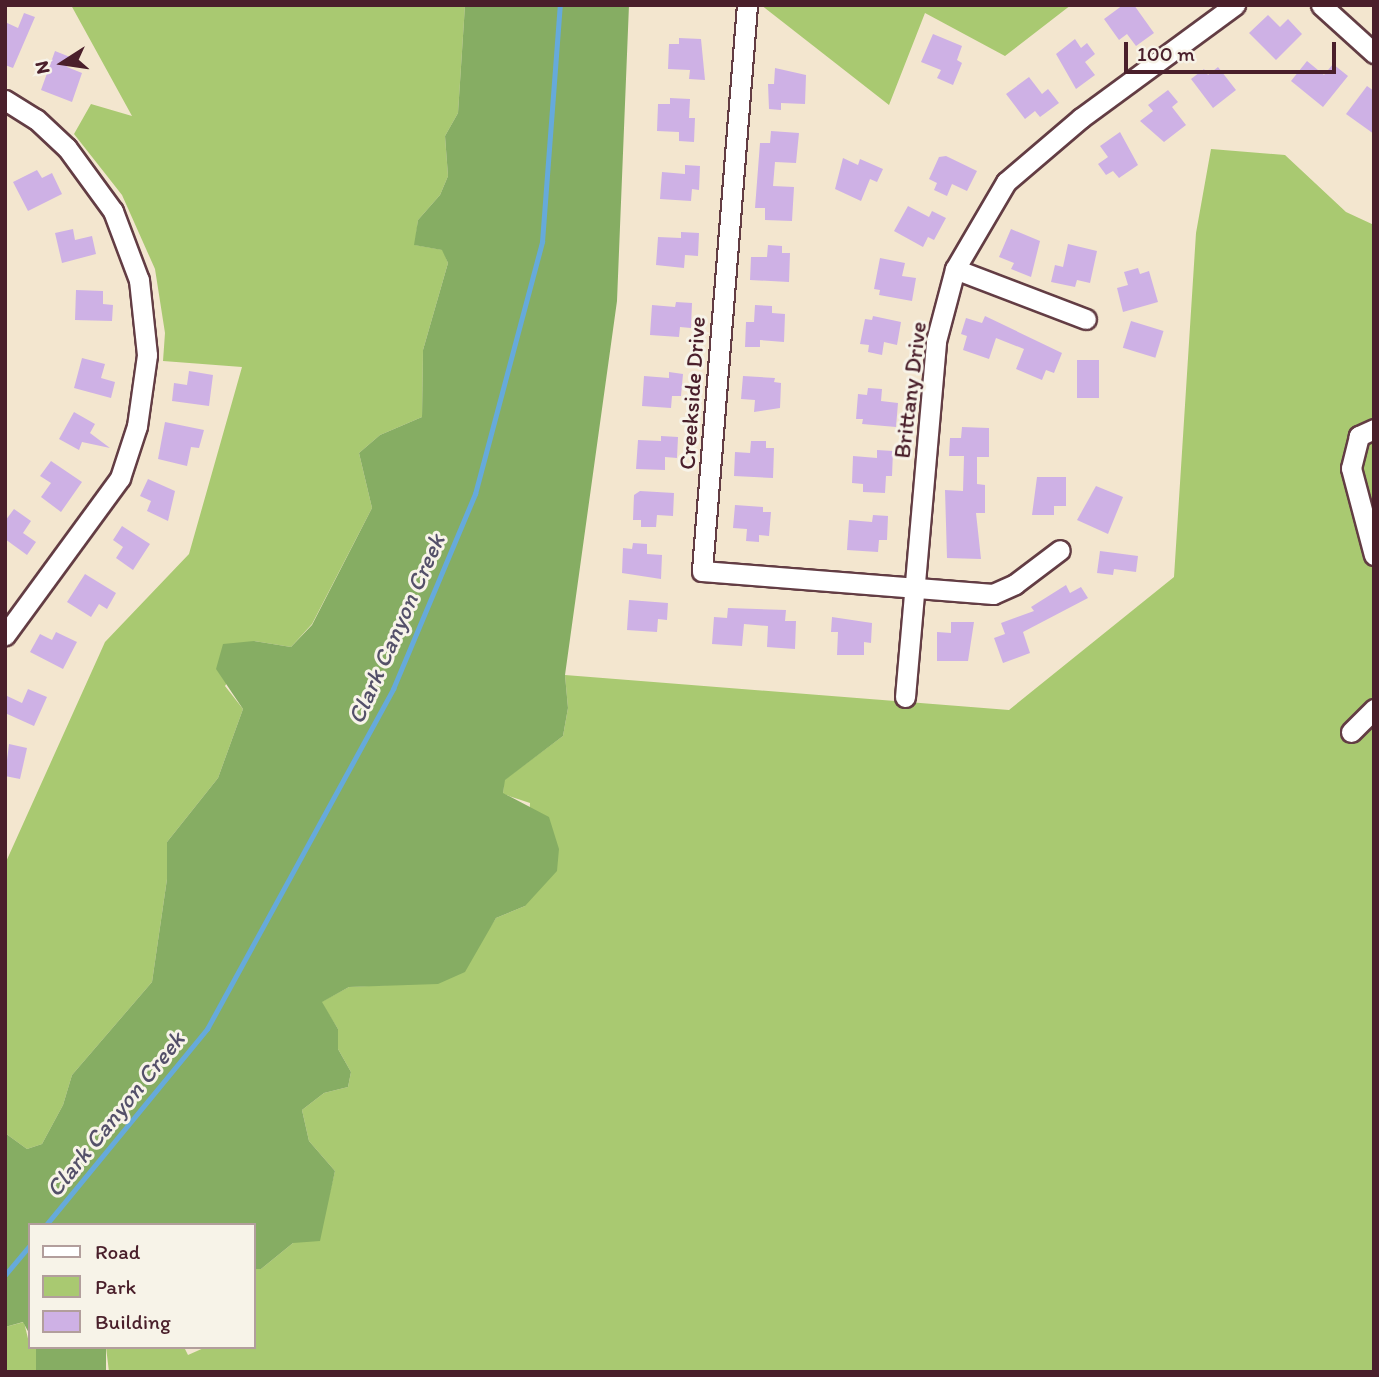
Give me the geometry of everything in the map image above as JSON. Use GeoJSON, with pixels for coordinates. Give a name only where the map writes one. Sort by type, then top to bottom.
{"type":"FeatureCollection","features":[{"type":"Feature","properties":{"kind":"street","name":"Creekside Drive"},"geometry":{"type":"LineString","coordinates":[[747,5],[702,571],[915,587]]}},
{"type":"Feature","properties":{"kind":"street","name":"Brittany Drive"},"geometry":{"type":"LineString","coordinates":[[905,696],[936,341],[955,269],[1006,182],[1081,118],[1235,5]]}},
{"type":"Feature","properties":{"kind":"street"},"geometry":{"type":"LineString","coordinates":[[1321,5],[1374,53]]}},
{"type":"Feature","properties":{"kind":"street"},"geometry":{"type":"LineString","coordinates":[[5,100],[36,119],[67,148],[113,211],[139,280],[147,355],[138,426],[120,478],[5,635]]}},
{"type":"Feature","properties":{"kind":"street"},"geometry":{"type":"LineString","coordinates":[[955,269],[1086,318]]}},
{"type":"Feature","properties":{"kind":"street"},"geometry":{"type":"LineString","coordinates":[[1374,429],[1359,436],[1351,468],[1374,555]]}},
{"type":"Feature","properties":{"kind":"street"},"geometry":{"type":"LineString","coordinates":[[915,587],[993,594],[1015,584],[1060,550]]}},
{"type":"Feature","properties":{"kind":"street"},"geometry":{"type":"LineString","coordinates":[[1351,732],[1374,709]]}},
{"type":"Feature","properties":{"kind":"green space"},"geometry":{"type":"Polygon","coordinates":[[[71,5],[465,5],[458,113],[445,136],[448,176],[440,195],[418,220],[415,245],[443,250],[448,263],[423,350],[422,417],[380,435],[359,453],[372,508],[312,624],[291,647],[254,641],[225,686],[243,709],[218,778],[167,842],[167,879],[152,982],[72,1075],[63,1105],[42,1144],[27,1149],[5,1133],[5,864],[105,642],[189,554],[242,367],[163,361],[165,333],[155,269],[122,195],[74,134],[91,104],[132,116],[71,5]]]}},
{"type":"Feature","properties":{"kind":"green space"},"geometry":{"type":"Polygon","coordinates":[[[465,5],[629,5],[617,301],[565,675],[568,708],[563,736],[505,780],[503,793],[549,817],[559,849],[557,871],[525,906],[496,918],[465,972],[438,984],[349,987],[322,1002],[338,1029],[338,1049],[351,1072],[348,1087],[324,1093],[302,1110],[309,1141],[335,1171],[320,1241],[293,1243],[261,1269],[256,1269],[256,1223],[28,1223],[28,1331],[23,1322],[5,1327],[5,1133],[27,1149],[42,1144],[63,1105],[72,1075],[152,982],[167,879],[167,842],[218,778],[243,709],[216,669],[223,644],[254,641],[291,647],[312,625],[372,508],[359,453],[380,435],[422,417],[423,350],[448,263],[442,250],[414,245],[418,220],[440,195],[448,176],[445,136],[458,113],[465,5]]]}},
{"type":"Feature","properties":{"kind":"green space"},"geometry":{"type":"Polygon","coordinates":[[[761,5],[1071,5],[1005,56],[925,13],[889,105],[761,5]]]}},
{"type":"Feature","properties":{"kind":"green space"},"geometry":{"type":"Polygon","coordinates":[[[1211,149],[1285,155],[1346,212],[1374,225],[1374,1372],[109,1372],[106,1349],[185,1349],[188,1355],[202,1349],[256,1349],[256,1269],[261,1269],[293,1243],[328,1200],[335,1171],[309,1141],[302,1110],[324,1093],[348,1087],[351,1072],[338,1049],[338,1029],[321,1002],[349,987],[388,985],[481,941],[496,918],[525,906],[530,803],[503,794],[504,780],[563,736],[568,708],[565,675],[1009,710],[1174,577],[1196,233],[1211,149]]]}},
{"type":"Feature","properties":{"kind":"green space"},"geometry":{"type":"Polygon","coordinates":[[[24,1322],[28,1349],[36,1349],[37,1372],[5,1372],[5,1327],[24,1322]]]}},
{"type":"Feature","properties":{"kind":"green space"},"geometry":{"type":"Polygon","coordinates":[[[36,1349],[106,1349],[106,1372],[36,1372],[36,1349]]]}},
{"type":"Feature","properties":{"kind":"building"},"geometry":{"type":"Polygon","coordinates":[[[1123,5],[1134,5],[1154,33],[1136,46],[1127,34],[1119,40],[1104,19],[1123,5]]]}},
{"type":"Feature","properties":{"kind":"building"},"geometry":{"type":"Polygon","coordinates":[[[24,13],[35,17],[13,68],[5,65],[5,22],[18,28],[24,13]]]}},
{"type":"Feature","properties":{"kind":"building"},"geometry":{"type":"Polygon","coordinates":[[[1268,15],[1280,27],[1288,19],[1302,34],[1276,60],[1249,33],[1268,15]]]}},
{"type":"Feature","properties":{"kind":"building"},"geometry":{"type":"Polygon","coordinates":[[[933,34],[962,46],[957,60],[962,63],[953,85],[937,78],[941,70],[921,62],[933,34]]]}},
{"type":"Feature","properties":{"kind":"building"},"geometry":{"type":"Polygon","coordinates":[[[679,38],[701,39],[705,80],[689,79],[690,70],[668,69],[669,44],[679,44],[679,38]]]}},
{"type":"Feature","properties":{"kind":"building"},"geometry":{"type":"Polygon","coordinates":[[[1075,39],[1081,48],[1087,43],[1095,54],[1085,62],[1095,75],[1076,89],[1056,54],[1075,39]]]}},
{"type":"Feature","properties":{"kind":"building"},"geometry":{"type":"Polygon","coordinates":[[[55,51],[70,57],[67,67],[82,73],[72,102],[41,90],[55,51]]]}},
{"type":"Feature","properties":{"kind":"building"},"geometry":{"type":"Polygon","coordinates":[[[1307,61],[1324,75],[1333,64],[1348,76],[1323,107],[1291,81],[1307,61]]]}},
{"type":"Feature","properties":{"kind":"building"},"geometry":{"type":"Polygon","coordinates":[[[1218,67],[1236,90],[1213,108],[1191,79],[1204,69],[1208,75],[1218,67]]]}},
{"type":"Feature","properties":{"kind":"building"},"geometry":{"type":"Polygon","coordinates":[[[775,68],[806,75],[805,104],[781,103],[781,110],[769,109],[768,84],[774,84],[775,68]]]}},
{"type":"Feature","properties":{"kind":"building"},"geometry":{"type":"Polygon","coordinates":[[[1029,77],[1042,94],[1048,89],[1059,103],[1040,117],[1035,111],[1025,119],[1006,94],[1029,77]]]}},
{"type":"Feature","properties":{"kind":"building"},"geometry":{"type":"Polygon","coordinates":[[[1367,86],[1374,91],[1374,134],[1346,114],[1367,86]]]}},
{"type":"Feature","properties":{"kind":"building"},"geometry":{"type":"Polygon","coordinates":[[[1168,90],[1178,102],[1172,107],[1186,125],[1164,142],[1140,121],[1153,111],[1148,105],[1168,90]]]}},
{"type":"Feature","properties":{"kind":"building"},"geometry":{"type":"Polygon","coordinates":[[[670,98],[690,99],[689,118],[695,118],[694,142],[679,141],[679,132],[657,131],[658,104],[670,104],[670,98]]]}},
{"type":"Feature","properties":{"kind":"building"},"geometry":{"type":"Polygon","coordinates":[[[771,131],[799,133],[796,163],[775,162],[773,186],[794,187],[792,221],[765,220],[765,208],[755,208],[760,143],[770,143],[771,131]]]}},
{"type":"Feature","properties":{"kind":"building"},"geometry":{"type":"Polygon","coordinates":[[[1120,132],[1138,165],[1119,178],[1113,171],[1106,175],[1098,164],[1108,157],[1100,146],[1120,132]]]}},
{"type":"Feature","properties":{"kind":"building"},"geometry":{"type":"Polygon","coordinates":[[[946,156],[977,171],[967,191],[952,184],[947,196],[934,190],[937,183],[929,179],[939,157],[946,156]]]}},
{"type":"Feature","properties":{"kind":"building"},"geometry":{"type":"Polygon","coordinates":[[[843,158],[858,165],[860,159],[883,169],[877,182],[870,179],[861,201],[835,189],[843,158]]]}},
{"type":"Feature","properties":{"kind":"building"},"geometry":{"type":"Polygon","coordinates":[[[685,165],[700,166],[699,190],[692,189],[691,201],[660,199],[662,172],[685,174],[685,165]]]}},
{"type":"Feature","properties":{"kind":"building"},"geometry":{"type":"Polygon","coordinates":[[[37,170],[42,178],[52,173],[62,194],[28,211],[13,182],[37,170]]]}},
{"type":"Feature","properties":{"kind":"building"},"geometry":{"type":"Polygon","coordinates":[[[908,206],[929,217],[932,211],[946,218],[934,240],[928,237],[923,247],[894,231],[908,206]]]}},
{"type":"Feature","properties":{"kind":"building"},"geometry":{"type":"Polygon","coordinates":[[[73,229],[75,240],[92,236],[96,254],[62,263],[55,233],[73,229]]]}},
{"type":"Feature","properties":{"kind":"building"},"geometry":{"type":"Polygon","coordinates":[[[1011,229],[1040,241],[1031,277],[1011,269],[1014,263],[999,257],[1011,229]]]}},
{"type":"Feature","properties":{"kind":"building"},"geometry":{"type":"Polygon","coordinates":[[[681,232],[699,233],[698,256],[685,255],[684,268],[656,265],[658,237],[681,238],[681,232]]]}},
{"type":"Feature","properties":{"kind":"building"},"geometry":{"type":"Polygon","coordinates":[[[1068,244],[1097,251],[1090,283],[1077,280],[1075,287],[1051,282],[1055,265],[1063,267],[1068,244]]]}},
{"type":"Feature","properties":{"kind":"building"},"geometry":{"type":"Polygon","coordinates":[[[768,245],[782,246],[782,253],[790,253],[789,282],[750,280],[751,257],[767,257],[768,245]]]}},
{"type":"Feature","properties":{"kind":"building"},"geometry":{"type":"Polygon","coordinates":[[[880,258],[905,263],[902,276],[916,278],[912,301],[879,295],[880,290],[874,289],[880,258]]]}},
{"type":"Feature","properties":{"kind":"building"},"geometry":{"type":"Polygon","coordinates":[[[1138,268],[1140,274],[1149,271],[1158,302],[1123,312],[1117,288],[1128,285],[1124,272],[1138,268]]]}},
{"type":"Feature","properties":{"kind":"building"},"geometry":{"type":"Polygon","coordinates":[[[76,290],[103,291],[103,304],[113,305],[112,321],[75,320],[76,290]]]}},
{"type":"Feature","properties":{"kind":"building"},"geometry":{"type":"Polygon","coordinates":[[[676,302],[692,303],[691,328],[680,327],[679,337],[650,335],[652,305],[675,307],[676,302]]]}},
{"type":"Feature","properties":{"kind":"building"},"geometry":{"type":"Polygon","coordinates":[[[755,305],[772,306],[772,313],[785,314],[784,342],[760,340],[760,347],[745,347],[746,322],[754,322],[755,305]]]}},
{"type":"Feature","properties":{"kind":"building"},"geometry":{"type":"Polygon","coordinates":[[[873,316],[901,322],[897,345],[884,342],[882,355],[868,352],[869,345],[860,344],[865,319],[872,320],[873,316]]]}},
{"type":"Feature","properties":{"kind":"building"},"geometry":{"type":"Polygon","coordinates":[[[985,316],[1062,353],[1054,373],[1046,370],[1042,380],[1016,369],[1024,349],[996,338],[989,359],[963,350],[967,336],[961,334],[966,318],[982,323],[985,316]]]}},
{"type":"Feature","properties":{"kind":"building"},"geometry":{"type":"Polygon","coordinates":[[[1131,321],[1164,331],[1155,358],[1123,348],[1131,321]]]}},
{"type":"Feature","properties":{"kind":"building"},"geometry":{"type":"Polygon","coordinates":[[[82,358],[105,364],[101,378],[115,382],[111,398],[74,388],[82,358]]]}},
{"type":"Feature","properties":{"kind":"building"},"geometry":{"type":"Polygon","coordinates":[[[1077,360],[1099,360],[1099,398],[1077,398],[1077,360]]]}},
{"type":"Feature","properties":{"kind":"building"},"geometry":{"type":"Polygon","coordinates":[[[189,371],[213,375],[209,406],[172,401],[174,383],[187,385],[189,371]]]}},
{"type":"Feature","properties":{"kind":"building"},"geometry":{"type":"Polygon","coordinates":[[[669,372],[683,374],[681,396],[672,396],[671,408],[642,406],[644,376],[669,378],[669,372]]]}},
{"type":"Feature","properties":{"kind":"building"},"geometry":{"type":"Polygon","coordinates":[[[743,376],[775,378],[774,382],[781,383],[780,408],[754,412],[755,400],[741,399],[743,376]]]}},
{"type":"Feature","properties":{"kind":"building"},"geometry":{"type":"Polygon","coordinates":[[[868,388],[882,389],[881,401],[898,403],[896,427],[862,424],[863,419],[856,419],[858,394],[867,395],[868,388]]]}},
{"type":"Feature","properties":{"kind":"building"},"geometry":{"type":"Polygon","coordinates":[[[74,412],[95,424],[90,433],[110,448],[82,442],[79,450],[59,439],[74,412]]]}},
{"type":"Feature","properties":{"kind":"building"},"geometry":{"type":"Polygon","coordinates":[[[165,422],[204,430],[199,448],[191,447],[187,466],[158,459],[165,422]]]}},
{"type":"Feature","properties":{"kind":"building"},"geometry":{"type":"Polygon","coordinates":[[[962,427],[989,428],[989,457],[977,457],[977,484],[985,485],[985,513],[976,513],[981,559],[947,558],[945,490],[963,491],[964,456],[949,456],[950,438],[961,438],[962,427]]]}},
{"type":"Feature","properties":{"kind":"building"},"geometry":{"type":"Polygon","coordinates":[[[661,436],[678,437],[677,458],[665,457],[665,470],[636,469],[638,440],[661,441],[661,436]]]}},
{"type":"Feature","properties":{"kind":"building"},"geometry":{"type":"Polygon","coordinates":[[[751,441],[766,441],[766,448],[774,448],[773,478],[734,476],[735,452],[750,453],[751,441]]]}},
{"type":"Feature","properties":{"kind":"building"},"geometry":{"type":"Polygon","coordinates":[[[877,450],[893,451],[892,476],[886,476],[885,493],[863,492],[863,484],[852,483],[853,456],[877,458],[877,450]]]}},
{"type":"Feature","properties":{"kind":"building"},"geometry":{"type":"Polygon","coordinates":[[[51,461],[82,482],[61,512],[41,497],[51,483],[40,476],[51,461]]]}},
{"type":"Feature","properties":{"kind":"building"},"geometry":{"type":"Polygon","coordinates":[[[1037,477],[1066,477],[1066,506],[1054,506],[1054,515],[1032,515],[1037,477]]]}},
{"type":"Feature","properties":{"kind":"building"},"geometry":{"type":"Polygon","coordinates":[[[148,479],[175,491],[168,521],[147,511],[151,501],[140,496],[148,479]]]}},
{"type":"Feature","properties":{"kind":"building"},"geometry":{"type":"Polygon","coordinates":[[[1096,486],[1123,497],[1108,534],[1077,520],[1096,486]]]}},
{"type":"Feature","properties":{"kind":"building"},"geometry":{"type":"Polygon","coordinates":[[[640,491],[674,493],[673,516],[657,515],[656,527],[641,527],[641,520],[633,520],[634,495],[640,491]]]}},
{"type":"Feature","properties":{"kind":"building"},"geometry":{"type":"Polygon","coordinates":[[[735,505],[763,507],[763,512],[771,512],[769,536],[759,535],[759,542],[746,541],[747,529],[733,528],[735,505]]]}},
{"type":"Feature","properties":{"kind":"building"},"geometry":{"type":"Polygon","coordinates":[[[14,509],[31,521],[23,533],[36,542],[27,555],[5,539],[5,521],[14,509]]]}},
{"type":"Feature","properties":{"kind":"building"},"geometry":{"type":"Polygon","coordinates":[[[873,515],[888,516],[887,540],[879,540],[878,552],[847,550],[849,520],[872,522],[873,515]]]}},
{"type":"Feature","properties":{"kind":"building"},"geometry":{"type":"Polygon","coordinates":[[[122,526],[150,544],[133,570],[116,558],[123,547],[113,540],[122,526]]]}},
{"type":"Feature","properties":{"kind":"building"},"geometry":{"type":"Polygon","coordinates":[[[633,543],[647,544],[647,554],[662,555],[661,579],[622,573],[623,548],[632,549],[633,543]]]}},
{"type":"Feature","properties":{"kind":"building"},"geometry":{"type":"Polygon","coordinates":[[[1100,551],[1138,556],[1136,572],[1114,569],[1113,575],[1097,573],[1100,551]]]}},
{"type":"Feature","properties":{"kind":"building"},"geometry":{"type":"Polygon","coordinates":[[[85,574],[116,593],[107,609],[99,604],[91,617],[67,602],[85,574]]]}},
{"type":"Feature","properties":{"kind":"building"},"geometry":{"type":"Polygon","coordinates":[[[1066,585],[1070,593],[1081,587],[1088,598],[1023,632],[1030,653],[1003,663],[994,638],[1005,634],[1001,623],[1034,611],[1031,607],[1066,585]]]}},
{"type":"Feature","properties":{"kind":"building"},"geometry":{"type":"Polygon","coordinates":[[[629,600],[668,603],[667,620],[658,619],[657,632],[627,630],[629,600]]]}},
{"type":"Feature","properties":{"kind":"building"},"geometry":{"type":"Polygon","coordinates":[[[728,608],[786,610],[785,621],[796,621],[795,649],[767,647],[768,626],[744,624],[742,646],[712,644],[714,617],[727,618],[728,608]]]}},
{"type":"Feature","properties":{"kind":"building"},"geometry":{"type":"Polygon","coordinates":[[[832,617],[872,623],[871,643],[864,642],[864,655],[837,655],[838,632],[831,632],[832,617]]]}},
{"type":"Feature","properties":{"kind":"building"},"geometry":{"type":"Polygon","coordinates":[[[951,622],[974,622],[968,661],[937,661],[937,632],[951,633],[951,622]]]}},
{"type":"Feature","properties":{"kind":"building"},"geometry":{"type":"Polygon","coordinates":[[[56,632],[77,642],[63,669],[30,652],[40,634],[52,640],[56,632]]]}},
{"type":"Feature","properties":{"kind":"building"},"geometry":{"type":"Polygon","coordinates":[[[28,689],[47,697],[34,726],[5,713],[5,695],[22,703],[28,689]]]}},
{"type":"Feature","properties":{"kind":"building"},"geometry":{"type":"Polygon","coordinates":[[[9,744],[27,748],[20,779],[5,776],[9,744]]]}},
{"type":"Feature","properties":{"kind":"waterway","name":"Clark Canyon Creek"},"geometry":{"type":"LineString","coordinates":[[48,1223],[207,1029],[393,689],[475,494],[542,242],[560,5]]}},
{"type":"Feature","properties":{"kind":"waterway","name":"Clark Canyon Creek"},"geometry":{"type":"LineString","coordinates":[[5,1275],[28,1247]]}}]}
